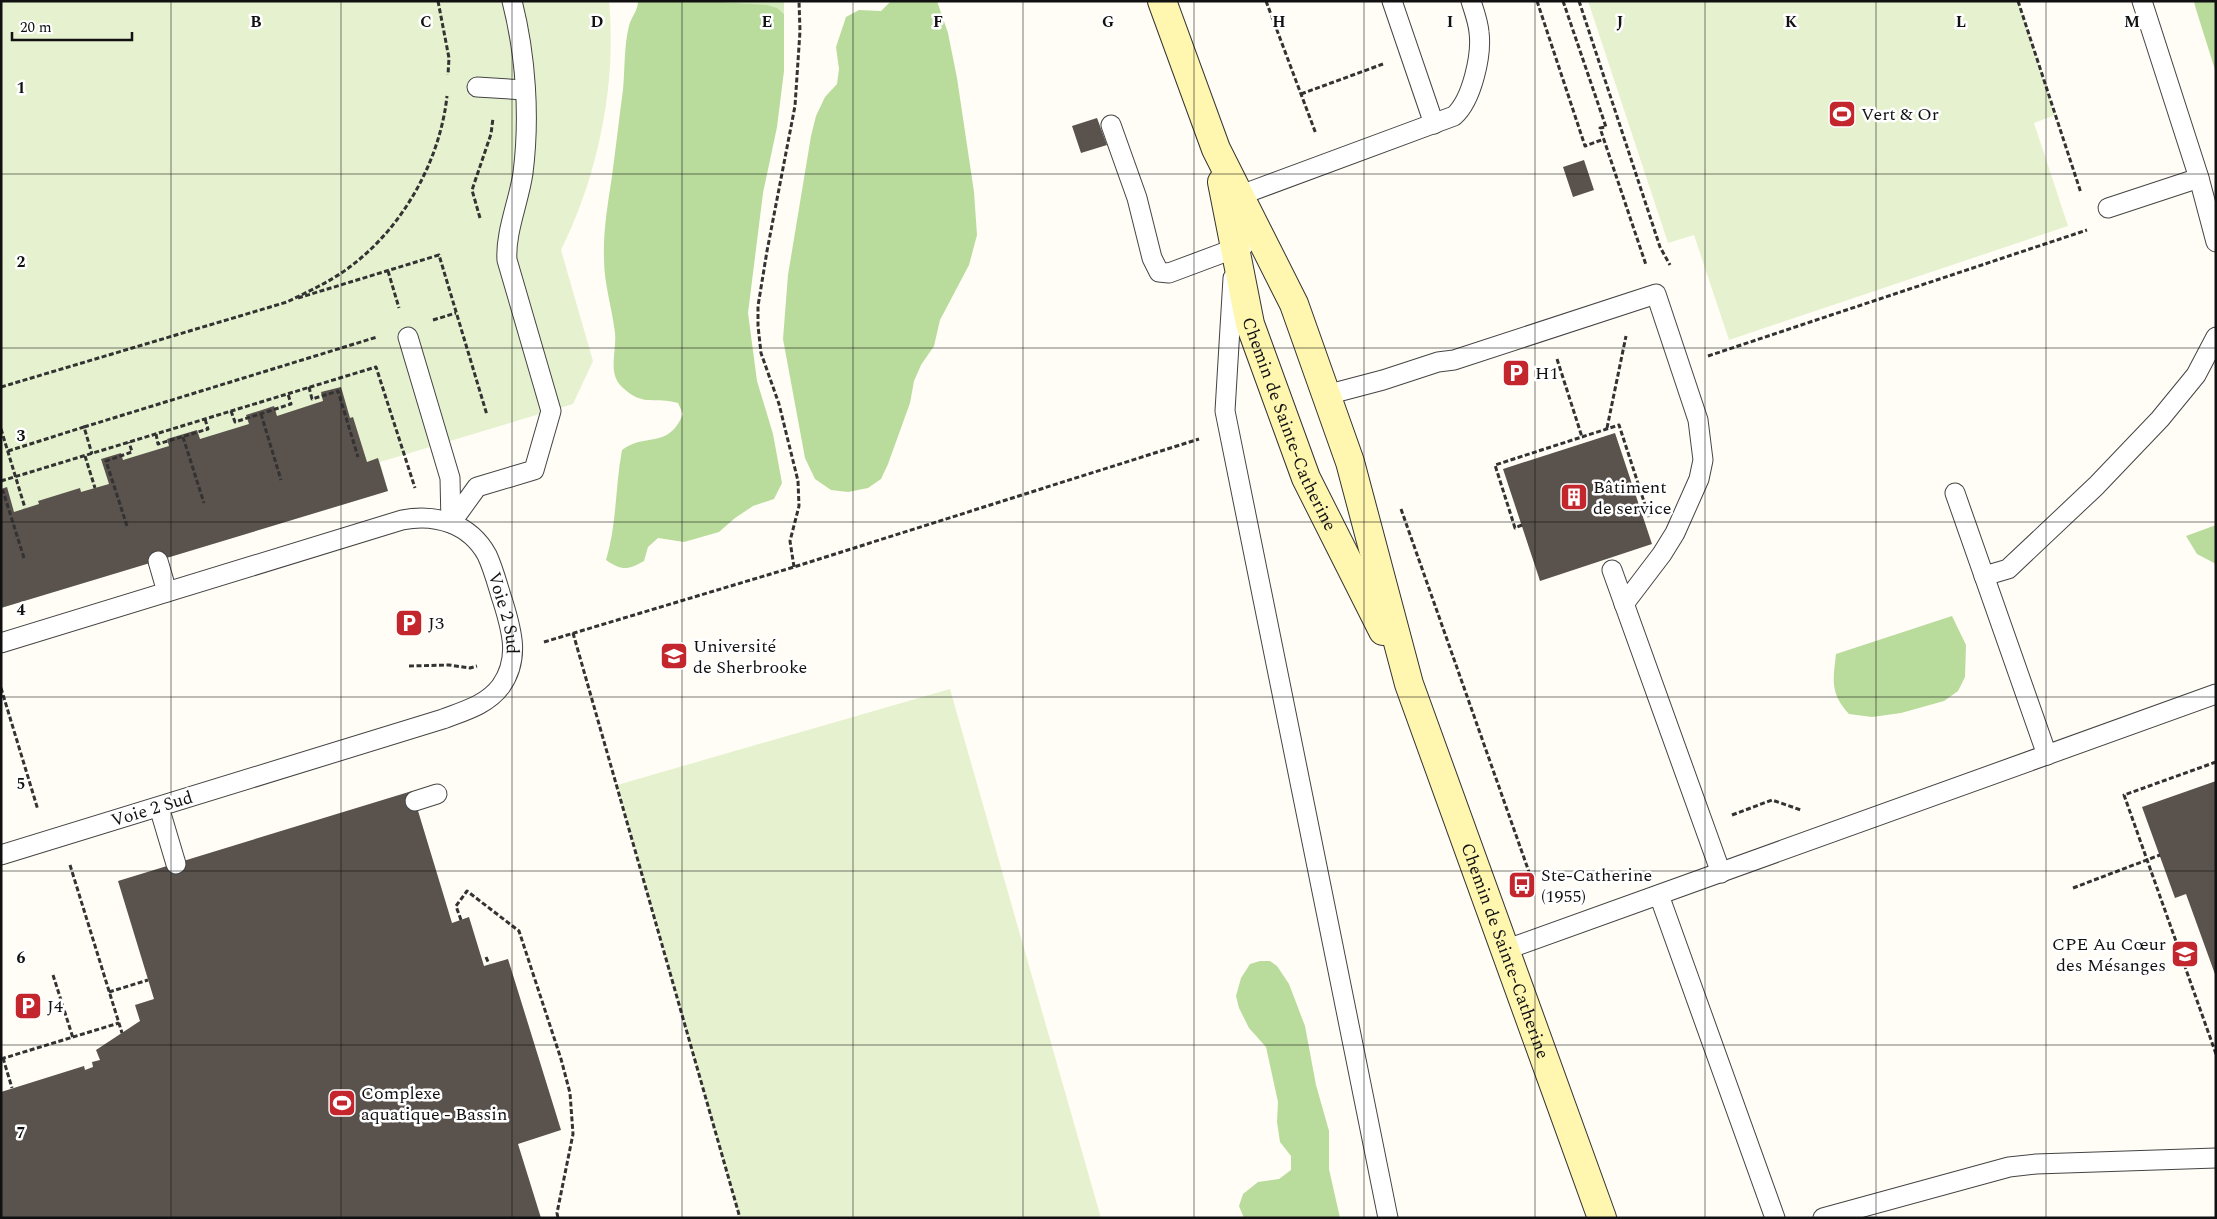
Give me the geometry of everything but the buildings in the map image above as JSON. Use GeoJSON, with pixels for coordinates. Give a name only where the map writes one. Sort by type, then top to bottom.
{"type":"FeatureCollection","features":[{"type":"Feature","properties":{"kind":"main road","name":"Chemin de Sainte-Catherine"},"geometry":{"type":"LineString","coordinates":[[1162,1],[1233,198],[1261,238],[1294,304],[1350,462],[1409,684],[1602,1218]]}},
{"type":"Feature","properties":{"kind":"main road","name":"Chemin de Sainte-Catherine"},"geometry":{"type":"LineString","coordinates":[[1233,198],[1235,248],[1250,324],[1306,478],[1409,684]]}},
{"type":"Feature","properties":{"kind":"lane"},"geometry":{"type":"LineString","coordinates":[[451,523],[477,487],[534,470],[551,411],[507,260],[508,240],[523,173],[526,141],[520,36],[512,1]]}},
{"type":"Feature","properties":{"kind":"lane"},"geometry":{"type":"LineString","coordinates":[[1392,1],[1434,124]]}},
{"type":"Feature","properties":{"kind":"lane"},"geometry":{"type":"LineString","coordinates":[[1233,198],[1454,116],[1461,110],[1468,98],[1480,39],[1471,1]]}},
{"type":"Feature","properties":{"kind":"lane"},"geometry":{"type":"LineString","coordinates":[[2142,1],[2198,178],[2216,242]]}},
{"type":"Feature","properties":{"kind":"lane"},"geometry":{"type":"LineString","coordinates":[[477,87],[524,90]]}},
{"type":"Feature","properties":{"kind":"lane"},"geometry":{"type":"LineString","coordinates":[[1112,125],[1137,198],[1153,262],[1159,272],[1169,273],[1261,238]]}},
{"type":"Feature","properties":{"kind":"lane"},"geometry":{"type":"LineString","coordinates":[[2108,208],[2198,178]]}},
{"type":"Feature","properties":{"kind":"lane"},"geometry":{"type":"LineString","coordinates":[[1235,248],[1225,411],[1388,1218]]}},
{"type":"Feature","properties":{"kind":"lane"},"geometry":{"type":"LineString","coordinates":[[1326,395],[1383,380],[1438,362],[1454,360],[1656,294],[1698,420],[1703,460],[1699,478],[1675,533],[1624,604]]}},
{"type":"Feature","properties":{"kind":"lane"},"geometry":{"type":"LineString","coordinates":[[406,333],[450,478],[451,523]]}},
{"type":"Feature","properties":{"kind":"lane"},"geometry":{"type":"LineString","coordinates":[[1984,576],[2008,568],[2096,486],[2160,419],[2196,374],[2216,337]]}},
{"type":"Feature","properties":{"kind":"lane"},"geometry":{"type":"LineString","coordinates":[[1955,493],[2047,755]]}},
{"type":"Feature","properties":{"kind":"lane","name":"Voie 2 Sud"},"geometry":{"type":"LineString","coordinates":[[1,643],[402,520],[427,517],[451,523],[472,536],[484,551],[492,567],[513,640],[512,665],[507,677],[492,696],[482,704],[443,719],[1,855]]}},
{"type":"Feature","properties":{"kind":"lane"},"geometry":{"type":"LineString","coordinates":[[158,561],[167,592]]}},
{"type":"Feature","properties":{"kind":"lane"},"geometry":{"type":"LineString","coordinates":[[1612,570],[1721,873]]}},
{"type":"Feature","properties":{"kind":"lane"},"geometry":{"type":"LineString","coordinates":[[1505,950],[2216,694]]}},
{"type":"Feature","properties":{"kind":"lane"},"geometry":{"type":"LineString","coordinates":[[415,801],[437,794]]}},
{"type":"Feature","properties":{"kind":"lane"},"geometry":{"type":"LineString","coordinates":[[159,807],[176,864]]}},
{"type":"Feature","properties":{"kind":"lane"},"geometry":{"type":"LineString","coordinates":[[1659,895],[1775,1218]]}},
{"type":"Feature","properties":{"kind":"lane"},"geometry":{"type":"LineString","coordinates":[[1823,1218],[2009,1167],[2036,1164],[2216,1158]]}},
{"type":"Feature","properties":{"kind":"path"},"geometry":{"type":"LineString","coordinates":[[438,1],[449,58],[448,76]]}},
{"type":"Feature","properties":{"kind":"path"},"geometry":{"type":"LineString","coordinates":[[794,567],[790,540],[798,506],[798,481],[779,404],[761,353],[758,306],[795,106],[800,31],[799,1]]}},
{"type":"Feature","properties":{"kind":"path"},"geometry":{"type":"LineString","coordinates":[[1266,1],[1314,131]]}},
{"type":"Feature","properties":{"kind":"path"},"geometry":{"type":"LineString","coordinates":[[1537,1],[1585,146],[1604,139]]}},
{"type":"Feature","properties":{"kind":"path"},"geometry":{"type":"LineString","coordinates":[[1563,1],[1606,127],[1600,128],[1656,294]]}},
{"type":"Feature","properties":{"kind":"path"},"geometry":{"type":"LineString","coordinates":[[1579,1],[1660,246],[1672,269]]}},
{"type":"Feature","properties":{"kind":"path"},"geometry":{"type":"LineString","coordinates":[[2018,1],[2082,196]]}},
{"type":"Feature","properties":{"kind":"path"},"geometry":{"type":"LineString","coordinates":[[1301,94],[1389,62]]}},
{"type":"Feature","properties":{"kind":"path"},"geometry":{"type":"LineString","coordinates":[[1,387],[287,302],[321,286],[351,266],[395,222],[428,167],[445,117],[447,93]]}},
{"type":"Feature","properties":{"kind":"path"},"geometry":{"type":"LineString","coordinates":[[482,222],[472,190],[491,134],[494,110]]}},
{"type":"Feature","properties":{"kind":"path"},"geometry":{"type":"LineString","coordinates":[[1703,358],[2092,228]]}},
{"type":"Feature","properties":{"kind":"path"},"geometry":{"type":"LineString","coordinates":[[388,271],[406,333]]}},
{"type":"Feature","properties":{"kind":"path"},"geometry":{"type":"LineString","coordinates":[[8,450],[406,333],[456,313]]}},
{"type":"Feature","properties":{"kind":"path"},"geometry":{"type":"LineString","coordinates":[[1607,429],[1627,333]]}},
{"type":"Feature","properties":{"kind":"path"},"geometry":{"type":"LineString","coordinates":[[1559,366],[1582,437]]}},
{"type":"Feature","properties":{"kind":"path"},"geometry":{"type":"LineString","coordinates":[[1,481],[376,367],[404,455]]}},
{"type":"Feature","properties":{"kind":"path"},"geometry":{"type":"LineString","coordinates":[[309,387],[312,399],[338,391],[358,457]]}},
{"type":"Feature","properties":{"kind":"path"},"geometry":{"type":"LineString","coordinates":[[231,411],[235,422],[261,414],[291,404],[288,393]]}},
{"type":"Feature","properties":{"kind":"path"},"geometry":{"type":"LineString","coordinates":[[261,414],[282,480]]}},
{"type":"Feature","properties":{"kind":"path"},"geometry":{"type":"LineString","coordinates":[[156,434],[158,444],[183,437],[208,429],[205,419]]}},
{"type":"Feature","properties":{"kind":"path"},"geometry":{"type":"LineString","coordinates":[[1522,526],[1515,528],[1495,465],[1619,425],[1651,524]]}},
{"type":"Feature","properties":{"kind":"path"},"geometry":{"type":"LineString","coordinates":[[84,427],[92,454]]}},
{"type":"Feature","properties":{"kind":"path"},"geometry":{"type":"LineString","coordinates":[[1,429],[25,508]]}},
{"type":"Feature","properties":{"kind":"path"},"geometry":{"type":"LineString","coordinates":[[183,437],[204,504]]}},
{"type":"Feature","properties":{"kind":"path"},"geometry":{"type":"LineString","coordinates":[[542,642],[794,567],[1200,439]]}},
{"type":"Feature","properties":{"kind":"path"},"geometry":{"type":"LineString","coordinates":[[127,526],[106,461],[132,452],[129,442]]}},
{"type":"Feature","properties":{"kind":"path"},"geometry":{"type":"LineString","coordinates":[[85,456],[95,488]]}},
{"type":"Feature","properties":{"kind":"path"},"geometry":{"type":"LineString","coordinates":[[1523,456],[1524,462]]}},
{"type":"Feature","properties":{"kind":"path"},"geometry":{"type":"LineString","coordinates":[[1,492],[3,491],[5,496],[24,558]]}},
{"type":"Feature","properties":{"kind":"path"},"geometry":{"type":"LineString","coordinates":[[1401,508],[1528,872],[1522,885]]}},
{"type":"Feature","properties":{"kind":"path"},"geometry":{"type":"LineString","coordinates":[[573,633],[740,1218]]}},
{"type":"Feature","properties":{"kind":"path"},"geometry":{"type":"LineString","coordinates":[[409,666],[450,665],[470,668]]}},
{"type":"Feature","properties":{"kind":"path"},"geometry":{"type":"LineString","coordinates":[[1,688],[38,810]]}},
{"type":"Feature","properties":{"kind":"path"},"geometry":{"type":"LineString","coordinates":[[12,746],[18,744]]}},
{"type":"Feature","properties":{"kind":"path"},"geometry":{"type":"LineString","coordinates":[[2216,762],[2124,795],[2216,1054]]}},
{"type":"Feature","properties":{"kind":"path"},"geometry":{"type":"LineString","coordinates":[[1731,816],[1772,800],[1804,810]]}},
{"type":"Feature","properties":{"kind":"path"},"geometry":{"type":"LineString","coordinates":[[2073,888],[2160,856]]}},
{"type":"Feature","properties":{"kind":"path"},"geometry":{"type":"LineString","coordinates":[[69,862],[122,1033]]}},
{"type":"Feature","properties":{"kind":"path"},"geometry":{"type":"LineString","coordinates":[[460,920],[456,906],[467,892],[519,931],[570,1093],[573,1134],[557,1213],[558,1218]]}},
{"type":"Feature","properties":{"kind":"path"},"geometry":{"type":"LineString","coordinates":[[486,957],[489,964]]}},
{"type":"Feature","properties":{"kind":"path"},"geometry":{"type":"LineString","coordinates":[[53,975],[72,1038]]}},
{"type":"Feature","properties":{"kind":"path"},"geometry":{"type":"LineString","coordinates":[[109,992],[148,980]]}},
{"type":"Feature","properties":{"kind":"path"},"geometry":{"type":"LineString","coordinates":[[12,1088],[2,1059],[119,1023]]}},
{"type":"Feature","properties":{"kind":"path"},"geometry":{"type":"LineString","coordinates":[[2210,1039],[2216,1037]]}},
{"type":"Feature","properties":{"kind":"green space"},"geometry":{"type":"Polygon","coordinates":[[[1,1],[609,1],[610,65],[602,129],[585,191],[561,250],[593,361],[573,404],[380,462],[388,491],[1,608],[1,1]]]}},
{"type":"Feature","properties":{"kind":"green space"},"geometry":{"type":"Polygon","coordinates":[[[638,1],[705,1],[767,5],[777,8],[784,14],[784,71],[777,127],[763,193],[748,313],[757,381],[773,434],[782,483],[774,499],[753,506],[719,532],[684,542],[658,538],[648,547],[644,561],[629,568],[621,568],[606,560],[612,533],[622,450],[631,445],[656,439],[671,432],[683,414],[678,403],[643,399],[630,393],[617,381],[614,369],[615,333],[605,277],[604,238],[623,90],[626,41],[638,1]]]}},
{"type":"Feature","properties":{"kind":"green space"},"geometry":{"type":"Polygon","coordinates":[[[705,1],[784,1],[784,14],[758,5],[705,1]]]}},
{"type":"Feature","properties":{"kind":"green space"},"geometry":{"type":"Polygon","coordinates":[[[891,1],[937,1],[948,33],[957,78],[974,192],[977,235],[969,265],[940,320],[934,346],[921,365],[914,381],[910,403],[881,479],[868,488],[848,492],[831,490],[815,479],[805,458],[783,339],[788,275],[811,136],[816,116],[825,97],[837,84],[839,69],[836,47],[846,17],[859,10],[881,11],[891,1]]]}},
{"type":"Feature","properties":{"kind":"green space","name":"Vert & Or"},"geometry":{"type":"Polygon","coordinates":[[[1588,1],[2018,1],[2055,115],[2034,123],[2068,226],[1729,340],[1694,235],[1668,243],[1588,1]]]}},
{"type":"Feature","properties":{"kind":"green space"},"geometry":{"type":"Polygon","coordinates":[[[2194,1],[2216,1],[2216,73],[2195,6],[2194,1]]]}},
{"type":"Feature","properties":{"kind":"green space"},"geometry":{"type":"Polygon","coordinates":[[[2216,525],[2216,564],[2197,554],[2186,536],[2216,525]]]}},
{"type":"Feature","properties":{"kind":"green space"},"geometry":{"type":"Polygon","coordinates":[[[1952,616],[1966,645],[1965,677],[1958,691],[1944,701],[1901,713],[1872,717],[1849,714],[1839,700],[1834,686],[1836,654],[1952,616]]]}},
{"type":"Feature","properties":{"kind":"green space"},"geometry":{"type":"Polygon","coordinates":[[[950,689],[1101,1218],[740,1218],[617,785],[950,689]]]}},
{"type":"Feature","properties":{"kind":"green space"},"geometry":{"type":"Polygon","coordinates":[[[1270,961],[1277,966],[1289,984],[1305,1026],[1316,1085],[1329,1131],[1329,1169],[1340,1218],[1244,1218],[1239,1206],[1243,1194],[1258,1182],[1279,1179],[1291,1170],[1291,1156],[1280,1142],[1277,1122],[1278,1102],[1266,1047],[1249,1028],[1239,1008],[1236,996],[1241,978],[1250,964],[1270,961]]]}},
{"type":"Feature","properties":{"kind":"place","name":"Vert & Or"},"geometry":{"type":"Point","coordinates":[1842,114]}},
{"type":"Feature","properties":{"kind":"place","name":"H1"},"geometry":{"type":"Point","coordinates":[1516,373]}},
{"type":"Feature","properties":{"kind":"place","name":"Bâtiment de service"},"geometry":{"type":"Point","coordinates":[1574,497]}},
{"type":"Feature","properties":{"kind":"place","name":"J3"},"geometry":{"type":"Point","coordinates":[409,623]}},
{"type":"Feature","properties":{"kind":"place","name":"Université de Sherbrooke"},"geometry":{"type":"Point","coordinates":[674,656]}},
{"type":"Feature","properties":{"kind":"place","name":"Ste-Catherine (1955)"},"geometry":{"type":"Point","coordinates":[1522,885]}},
{"type":"Feature","properties":{"kind":"place","name":"CPE Au Cœur des Mésanges"},"geometry":{"type":"Point","coordinates":[2185,954]}},
{"type":"Feature","properties":{"kind":"place","name":"J4"},"geometry":{"type":"Point","coordinates":[28,1006]}},
{"type":"Feature","properties":{"kind":"place","name":"Complexe aquatique - Bassin"},"geometry":{"type":"Point","coordinates":[342,1103]}}]}
